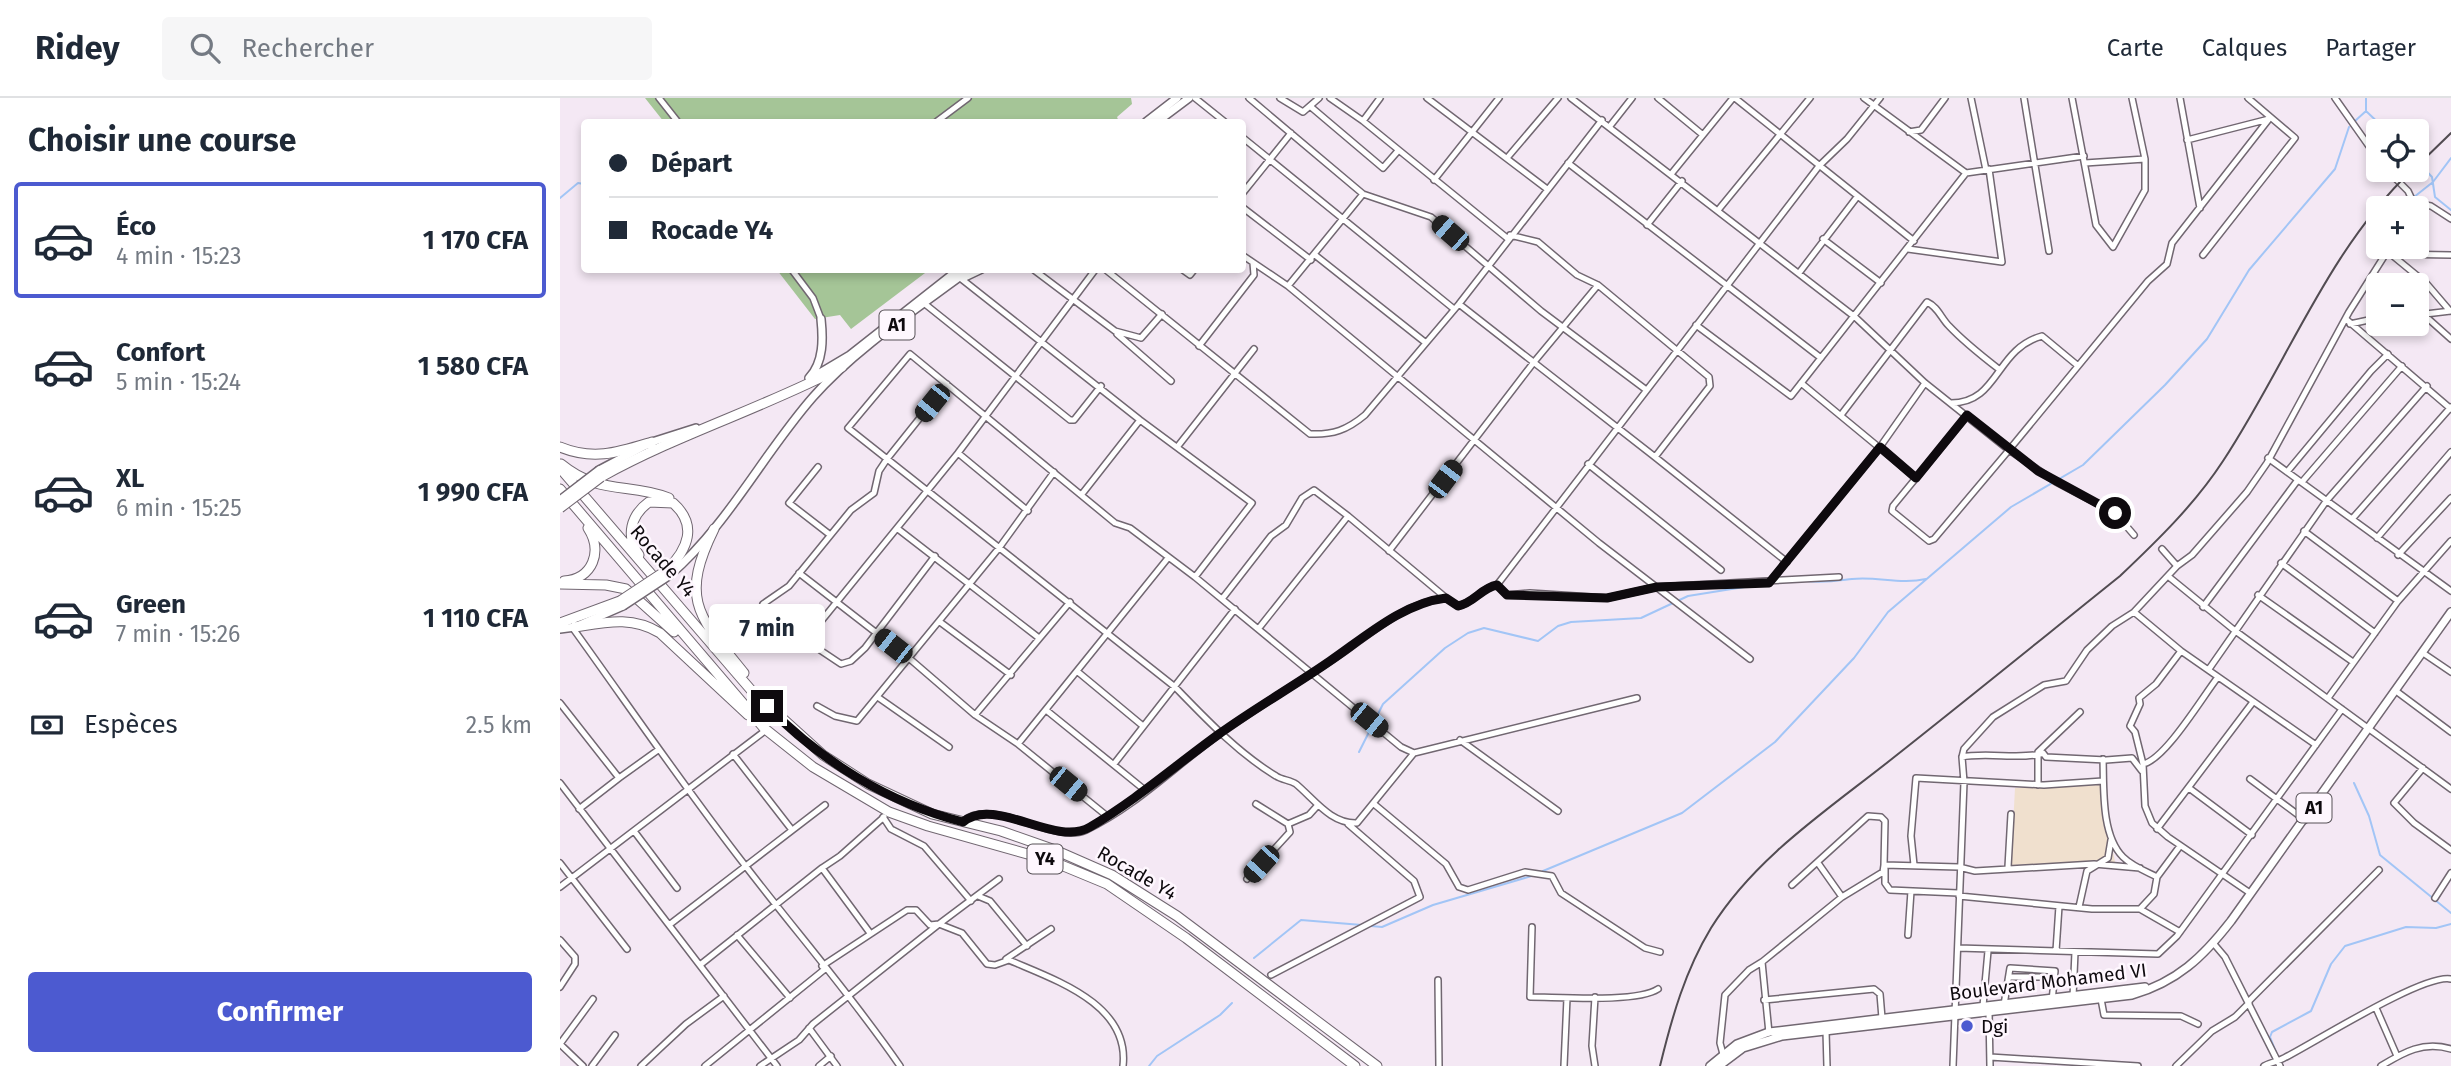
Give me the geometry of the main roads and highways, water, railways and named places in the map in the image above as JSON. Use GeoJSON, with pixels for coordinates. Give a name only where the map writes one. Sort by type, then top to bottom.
{"type":"FeatureCollection","features":[{"type":"Feature","properties":{"kind":"highway"},"geometry":{"type":"LineString","coordinates":[[560,508],[600,473],[777,401],[842,367]]}},
{"type":"Feature","properties":{"kind":"highway"},"geometry":{"type":"LineString","coordinates":[[560,447],[576,454],[598,456],[652,442]]}},
{"type":"Feature","properties":{"kind":"highway"},"geometry":{"type":"LineString","coordinates":[[560,465],[586,481],[613,489],[664,495],[682,506],[690,516],[693,530],[690,546],[671,571],[622,604],[560,623]]}},
{"type":"Feature","properties":{"kind":"highway","name":"Rocade Y4"},"geometry":{"type":"LineString","coordinates":[[560,465],[751,690],[783,723],[822,755],[868,784],[932,814],[1055,850],[1112,875],[1177,916],[1377,1066]]}},
{"type":"Feature","properties":{"kind":"highway"},"geometry":{"type":"LineString","coordinates":[[560,489],[591,531],[597,550],[587,573],[560,582]]}},
{"type":"Feature","properties":{"kind":"highway","name":"Rocade Y4"},"geometry":{"type":"LineString","coordinates":[[560,489],[765,729],[822,773],[886,815],[1049,860],[1107,884],[1186,938],[1355,1066]]}},
{"type":"Feature","properties":{"kind":"highway"},"geometry":{"type":"LineString","coordinates":[[662,587],[634,548],[631,537],[634,517],[649,502],[673,503],[686,518],[689,530],[687,544],[671,571]]}},
{"type":"Feature","properties":{"kind":"highway"},"geometry":{"type":"LineString","coordinates":[[714,529],[700,557],[695,583],[699,610],[709,629],[748,678],[782,713],[868,784]]}},
{"type":"Feature","properties":{"kind":"highway"},"geometry":{"type":"LineString","coordinates":[[560,582],[626,589],[709,664]]}},
{"type":"Feature","properties":{"kind":"highway"},"geometry":{"type":"LineString","coordinates":[[574,627],[619,620],[643,623],[660,633],[735,705],[765,729]]}},
{"type":"Feature","properties":{"kind":"main road"},"geometry":{"type":"LineString","coordinates":[[1150,119],[1177,98]]}},
{"type":"Feature","properties":{"kind":"main road"},"geometry":{"type":"LineString","coordinates":[[1161,119],[1189,98]]}},
{"type":"Feature","properties":{"kind":"main road","name":"A1"},"geometry":{"type":"LineString","coordinates":[[714,529],[783,435],[842,367],[960,275]]}},
{"type":"Feature","properties":{"kind":"main road","name":"A1"},"geometry":{"type":"LineString","coordinates":[[806,382],[850,355],[960,275]]}},
{"type":"Feature","properties":{"kind":"main road"},"geometry":{"type":"LineString","coordinates":[[560,500],[652,442],[715,422],[806,382],[818,364],[821,319]]}},
{"type":"Feature","properties":{"kind":"main road"},"geometry":{"type":"LineString","coordinates":[[671,571],[714,529]]}},
{"type":"Feature","properties":{"kind":"main road"},"geometry":{"type":"LineString","coordinates":[[560,629],[574,627],[622,604]]}},
{"type":"Feature","properties":{"kind":"main road","name":"A1"},"geometry":{"type":"LineString","coordinates":[[2159,985],[2189,969],[2214,944],[2451,612]]}},
{"type":"Feature","properties":{"kind":"main road","name":"Boulevard Mohamed VI"},"geometry":{"type":"LineString","coordinates":[[2052,1001],[2159,985]]}},
{"type":"Feature","properties":{"kind":"main road","name":"Boulevard Mohamed VI"},"geometry":{"type":"LineString","coordinates":[[1718,1066],[1743,1048],[1770,1035],[1826,1031],[2052,1001],[2101,999],[2132,995],[2159,985]]}},
{"type":"Feature","properties":{"kind":"main road","name":"Boulevard Mohamed VI"},"geometry":{"type":"LineString","coordinates":[[1710,1066],[1723,1054],[1748,1039],[1882,1017],[1958,1012]]}},
{"type":"Feature","properties":{"kind":"waterway"},"geometry":{"type":"LineString","coordinates":[[2355,121],[2366,111],[2366,98]]}},
{"type":"Feature","properties":{"kind":"waterway"},"geometry":{"type":"LineString","coordinates":[[2366,111],[2374,119]]}},
{"type":"Feature","properties":{"kind":"waterway"},"geometry":{"type":"LineString","coordinates":[[1543,871],[1682,813],[1775,742],[1854,658],[1888,612],[2011,507],[2083,465],[2165,385],[2207,339],[2249,270],[2335,169],[2349,127]]}},
{"type":"Feature","properties":{"kind":"waterway"},"geometry":{"type":"LineString","coordinates":[[2415,196],[2433,182],[2451,158]]}},
{"type":"Feature","properties":{"kind":"waterway"},"geometry":{"type":"LineString","coordinates":[[2429,174],[2432,177],[2435,197],[2451,210]]}},
{"type":"Feature","properties":{"kind":"waterway"},"geometry":{"type":"LineString","coordinates":[[560,198],[578,183],[581,184]]}},
{"type":"Feature","properties":{"kind":"waterway"},"geometry":{"type":"LineString","coordinates":[[1807,581],[1926,579]]}},
{"type":"Feature","properties":{"kind":"waterway"},"geometry":{"type":"LineString","coordinates":[[1359,752],[1383,704],[1445,648],[1468,633],[1484,628],[1538,641],[1558,626],[1571,622],[1641,618],[1688,596],[1763,584]]}},
{"type":"Feature","properties":{"kind":"waterway"},"geometry":{"type":"LineString","coordinates":[[2354,783],[2369,816],[2380,855],[2451,913]]}},
{"type":"Feature","properties":{"kind":"waterway"},"geometry":{"type":"LineString","coordinates":[[1371,926],[1382,927],[1433,905],[1535,875]]}},
{"type":"Feature","properties":{"kind":"waterway"},"geometry":{"type":"LineString","coordinates":[[1254,958],[1301,920],[1362,925]]}},
{"type":"Feature","properties":{"kind":"waterway"},"geometry":{"type":"LineString","coordinates":[[2276,1052],[2270,1037],[2272,1032],[2311,1011],[2331,964],[2345,946],[2406,927],[2436,928],[2451,924]]}},
{"type":"Feature","properties":{"kind":"waterway"},"geometry":{"type":"LineString","coordinates":[[1149,1066],[1157,1056],[1220,1015],[1232,1003]]}},
{"type":"Feature","properties":{"kind":"railway"},"geometry":{"type":"LineString","coordinates":[[2429,154],[2451,133]]}},
{"type":"Feature","properties":{"kind":"railway"},"geometry":{"type":"LineString","coordinates":[[1660,1066],[1687,978],[1702,944],[1729,902],[1771,856],[1794,836],[2120,576],[2175,521],[2223,461],[2332,272],[2356,236],[2401,182]]}},
{"type":"Feature","properties":{"kind":"place","name":"Dgi"},"geometry":{"type":"Point","coordinates":[1967,1026]}}]}
